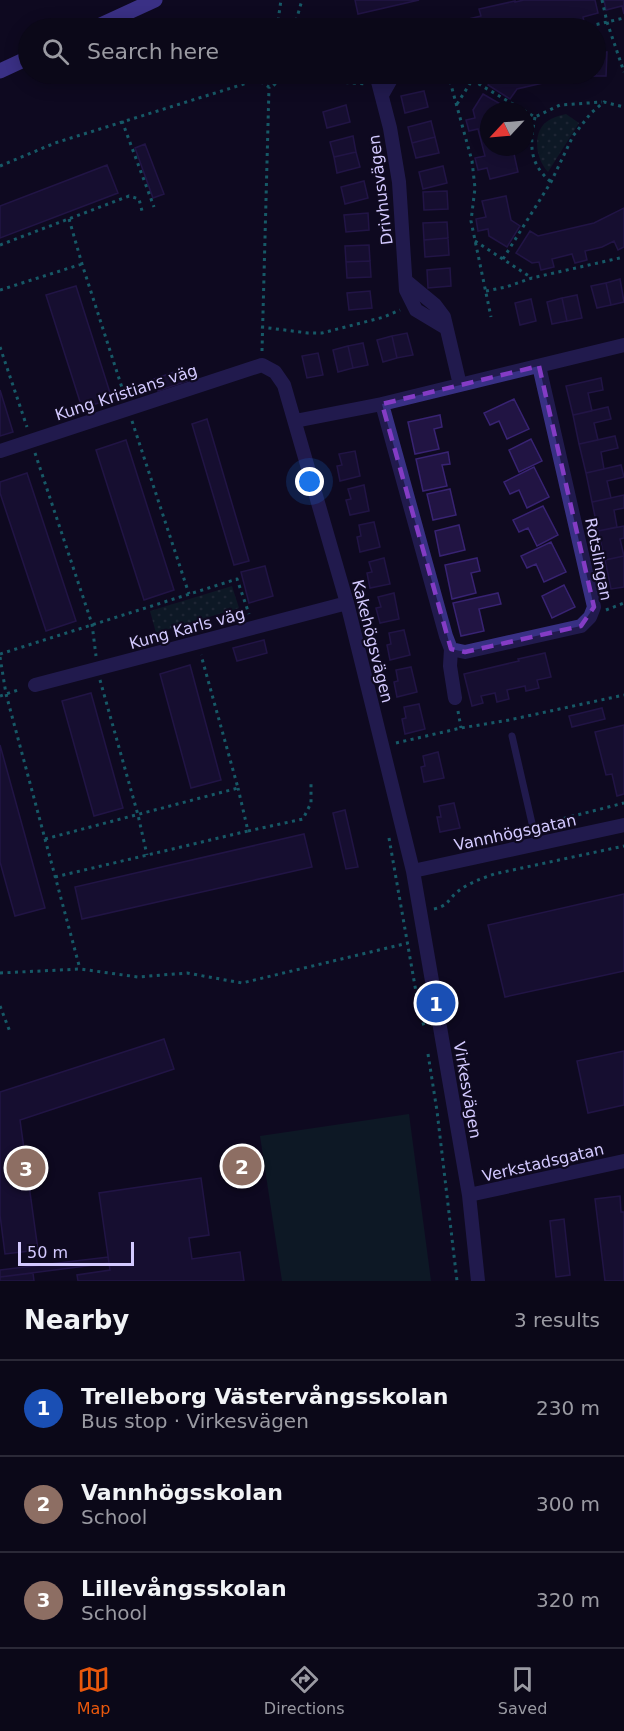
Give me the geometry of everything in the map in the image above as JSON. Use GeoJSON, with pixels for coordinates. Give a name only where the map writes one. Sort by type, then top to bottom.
{"type":"FeatureCollection","features":[{"type":"Feature","properties":{"kind":"main road"},"geometry":{"type":"LineString","coordinates":[[116,18],[155,0]]}},
{"type":"Feature","properties":{"kind":"main road"},"geometry":{"type":"LineString","coordinates":[[0,71],[18,63]]}},
{"type":"Feature","properties":{"kind":"street","name":"Drivhusvägen"},"geometry":{"type":"LineString","coordinates":[[379,84],[390,128],[399,182],[406,290],[413,305]]}},
{"type":"Feature","properties":{"kind":"street"},"geometry":{"type":"LineString","coordinates":[[406,282],[435,305],[444,316],[460,385]]}},
{"type":"Feature","properties":{"kind":"street"},"geometry":{"type":"LineString","coordinates":[[413,305],[416,310],[447,328]]}},
{"type":"Feature","properties":{"kind":"street"},"geometry":{"type":"LineString","coordinates":[[295,421],[382,404],[624,345]]}},
{"type":"Feature","properties":{"kind":"street","name":"Kung Kristians väg"},"geometry":{"type":"LineString","coordinates":[[0,451],[262,365]]}},
{"type":"Feature","properties":{"kind":"street","name":"Kakehögsvägen"},"geometry":{"type":"LineString","coordinates":[[262,365],[275,372],[284,384],[347,603],[413,871]]}},
{"type":"Feature","properties":{"kind":"street","name":"Rotslingan"},"geometry":{"type":"LineString","coordinates":[[451,649],[465,652],[581,626],[590,617],[594,607],[539,366]]}},
{"type":"Feature","properties":{"kind":"street"},"geometry":{"type":"LineString","coordinates":[[382,404],[451,649],[450,666],[456,698]]}},
{"type":"Feature","properties":{"kind":"street","name":"Kung Karls väg"},"geometry":{"type":"LineString","coordinates":[[35,685],[347,603]]}},
{"type":"Feature","properties":{"kind":"street","name":"Vannhögsgatan"},"geometry":{"type":"LineString","coordinates":[[413,871],[624,825]]}},
{"type":"Feature","properties":{"kind":"street","name":"Virkesvägen"},"geometry":{"type":"LineString","coordinates":[[413,871],[469,1195],[478,1281]]}},
{"type":"Feature","properties":{"kind":"street","name":"Verkstadsgatan"},"geometry":{"type":"LineString","coordinates":[[469,1195],[624,1161]]}},
{"type":"Feature","properties":{"kind":"lane"},"geometry":{"type":"LineString","coordinates":[[512,736],[537,845]]}},
{"type":"Feature","properties":{"kind":"path"},"geometry":{"type":"LineString","coordinates":[[278,18],[281,0]]}},
{"type":"Feature","properties":{"kind":"path"},"geometry":{"type":"LineString","coordinates":[[297,18],[302,0]]}},
{"type":"Feature","properties":{"kind":"path"},"geometry":{"type":"LineString","coordinates":[[602,0],[624,72]]}},
{"type":"Feature","properties":{"kind":"path"},"geometry":{"type":"LineString","coordinates":[[607,22],[624,18]]}},
{"type":"Feature","properties":{"kind":"path"},"geometry":{"type":"LineString","coordinates":[[0,166],[55,143],[244,84]]}},
{"type":"Feature","properties":{"kind":"path"},"geometry":{"type":"LineString","coordinates":[[262,84],[269,87],[275,84]]}},
{"type":"Feature","properties":{"kind":"path"},"geometry":{"type":"LineString","coordinates":[[451,84],[472,161],[475,188],[471,221],[491,317]]}},
{"type":"Feature","properties":{"kind":"path"},"geometry":{"type":"LineString","coordinates":[[457,104],[470,84]]}},
{"type":"Feature","properties":{"kind":"path"},"geometry":{"type":"LineString","coordinates":[[479,84],[535,117]]}},
{"type":"Feature","properties":{"kind":"path"},"geometry":{"type":"LineString","coordinates":[[262,365],[261,327],[269,87]]}},
{"type":"Feature","properties":{"kind":"path"},"geometry":{"type":"LineString","coordinates":[[535,117],[560,105],[604,102],[624,106]]}},
{"type":"Feature","properties":{"kind":"path"},"geometry":{"type":"LineString","coordinates":[[503,259],[550,182],[573,136],[591,113],[604,102]]}},
{"type":"Feature","properties":{"kind":"path"},"geometry":{"type":"LineString","coordinates":[[535,117],[532,133],[532,158],[541,174],[550,182]]}},
{"type":"Feature","properties":{"kind":"path"},"geometry":{"type":"LineString","coordinates":[[122,121],[154,207]]}},
{"type":"Feature","properties":{"kind":"path"},"geometry":{"type":"LineString","coordinates":[[0,245],[129,196],[139,199],[142,211]]}},
{"type":"Feature","properties":{"kind":"path"},"geometry":{"type":"LineString","coordinates":[[69,219],[189,594]]}},
{"type":"Feature","properties":{"kind":"path"},"geometry":{"type":"LineString","coordinates":[[475,241],[532,278]]}},
{"type":"Feature","properties":{"kind":"path"},"geometry":{"type":"LineString","coordinates":[[485,291],[506,288],[532,278],[624,256]]}},
{"type":"Feature","properties":{"kind":"path"},"geometry":{"type":"LineString","coordinates":[[0,290],[82,264]]}},
{"type":"Feature","properties":{"kind":"path"},"geometry":{"type":"LineString","coordinates":[[261,327],[322,333],[384,317],[413,305]]}},
{"type":"Feature","properties":{"kind":"path"},"geometry":{"type":"LineString","coordinates":[[0,347],[92,624],[97,669],[138,814],[147,855]]}},
{"type":"Feature","properties":{"kind":"path"},"geometry":{"type":"LineString","coordinates":[[80,969],[6,694],[0,655],[237,579],[253,628]]}},
{"type":"Feature","properties":{"kind":"path"},"geometry":{"type":"LineString","coordinates":[[197,643],[248,831]]}},
{"type":"Feature","properties":{"kind":"path"},"geometry":{"type":"LineString","coordinates":[[0,696],[35,685]]}},
{"type":"Feature","properties":{"kind":"path"},"geometry":{"type":"LineString","coordinates":[[383,746],[624,695]]}},
{"type":"Feature","properties":{"kind":"path"},"geometry":{"type":"LineString","coordinates":[[55,877],[303,819],[310,803],[310,783]]}},
{"type":"Feature","properties":{"kind":"path"},"geometry":{"type":"LineString","coordinates":[[45,839],[238,788]]}},
{"type":"Feature","properties":{"kind":"path"},"geometry":{"type":"LineString","coordinates":[[533,826],[624,802]]}},
{"type":"Feature","properties":{"kind":"path"},"geometry":{"type":"LineString","coordinates":[[388,833],[424,1029]]}},
{"type":"Feature","properties":{"kind":"path"},"geometry":{"type":"LineString","coordinates":[[403,916],[444,906],[458,892],[473,882],[494,874],[624,846]]}},
{"type":"Feature","properties":{"kind":"path"},"geometry":{"type":"LineString","coordinates":[[0,973],[80,969],[138,977],[187,973],[242,983],[408,944]]}},
{"type":"Feature","properties":{"kind":"path"},"geometry":{"type":"LineString","coordinates":[[0,1006],[10,1032]]}},
{"type":"Feature","properties":{"kind":"path"},"geometry":{"type":"LineString","coordinates":[[428,1052],[457,1281]]}},
{"type":"Feature","properties":{"kind":"highlighted area"},"geometry":{"type":"Polygon","coordinates":[[[539,366],[594,607],[581,626],[465,652],[451,649],[382,404],[539,366]]]}},
{"type":"Feature","properties":{"kind":"green space"},"geometry":{"type":"Polygon","coordinates":[[[566,114],[579,123],[548,172],[537,148],[538,135],[546,122],[566,114]]]}},
{"type":"Feature","properties":{"kind":"green space"},"geometry":{"type":"Polygon","coordinates":[[[232,586],[239,608],[156,633],[150,611],[232,586]]]}},
{"type":"Feature","properties":{"kind":"green space"},"geometry":{"type":"Polygon","coordinates":[[[409,1114],[431,1281],[282,1281],[260,1136],[409,1114]]]}},
{"type":"Feature","properties":{"kind":"building"},"geometry":{"type":"Polygon","coordinates":[[[355,0],[419,0],[358,14],[355,0]]]}},
{"type":"Feature","properties":{"kind":"building"},"geometry":{"type":"Polygon","coordinates":[[[595,0],[598,13],[583,18],[473,18],[481,16],[479,9],[515,2],[595,0]]]}},
{"type":"Feature","properties":{"kind":"building"},"geometry":{"type":"Polygon","coordinates":[[[604,0],[624,0],[624,14],[622,6],[606,10],[604,0]]]}},
{"type":"Feature","properties":{"kind":"building"},"geometry":{"type":"Polygon","coordinates":[[[539,84],[517,89],[510,99],[488,85],[539,84]]]}},
{"type":"Feature","properties":{"kind":"building"},"geometry":{"type":"Polygon","coordinates":[[[424,91],[428,107],[405,113],[401,96],[424,91]]]}},
{"type":"Feature","properties":{"kind":"building"},"geometry":{"type":"Polygon","coordinates":[[[483,94],[497,102],[480,102],[480,137],[478,129],[469,131],[466,120],[475,118],[473,110],[483,94]]]}},
{"type":"Feature","properties":{"kind":"building"},"geometry":{"type":"Polygon","coordinates":[[[346,105],[350,122],[327,128],[323,112],[346,105]]]}},
{"type":"Feature","properties":{"kind":"building"},"geometry":{"type":"Polygon","coordinates":[[[431,121],[435,137],[412,143],[408,127],[431,121]]]}},
{"type":"Feature","properties":{"kind":"building"},"geometry":{"type":"Polygon","coordinates":[[[353,136],[356,152],[334,157],[330,142],[353,136]]]}},
{"type":"Feature","properties":{"kind":"building"},"geometry":{"type":"Polygon","coordinates":[[[435,137],[439,153],[416,158],[412,143],[435,137]]]}},
{"type":"Feature","properties":{"kind":"building"},"geometry":{"type":"Polygon","coordinates":[[[145,144],[164,194],[153,198],[135,148],[145,144]]]}},
{"type":"Feature","properties":{"kind":"building"},"geometry":{"type":"Polygon","coordinates":[[[356,152],[360,167],[337,173],[334,157],[356,152]]]}},
{"type":"Feature","properties":{"kind":"building"},"geometry":{"type":"Polygon","coordinates":[[[514,156],[518,172],[490,179],[487,168],[478,170],[475,158],[514,156]]]}},
{"type":"Feature","properties":{"kind":"building"},"geometry":{"type":"Polygon","coordinates":[[[107,165],[118,193],[0,238],[0,206],[107,165]]]}},
{"type":"Feature","properties":{"kind":"building"},"geometry":{"type":"Polygon","coordinates":[[[443,166],[447,183],[423,189],[419,172],[443,166]]]}},
{"type":"Feature","properties":{"kind":"building"},"geometry":{"type":"Polygon","coordinates":[[[364,181],[368,198],[345,204],[341,187],[364,181]]]}},
{"type":"Feature","properties":{"kind":"building"},"geometry":{"type":"Polygon","coordinates":[[[447,191],[448,209],[424,210],[423,192],[447,191]]]}},
{"type":"Feature","properties":{"kind":"building"},"geometry":{"type":"Polygon","coordinates":[[[506,196],[511,220],[520,226],[507,247],[489,236],[488,229],[478,231],[476,219],[486,217],[482,201],[506,196]]]}},
{"type":"Feature","properties":{"kind":"building"},"geometry":{"type":"Polygon","coordinates":[[[624,208],[624,247],[618,250],[614,241],[585,251],[587,260],[575,263],[572,254],[552,259],[554,267],[541,270],[539,262],[532,263],[516,253],[530,231],[538,236],[594,223],[624,208]]]}},
{"type":"Feature","properties":{"kind":"building"},"geometry":{"type":"Polygon","coordinates":[[[368,213],[369,230],[346,232],[344,215],[368,213]]]}},
{"type":"Feature","properties":{"kind":"building"},"geometry":{"type":"Polygon","coordinates":[[[447,222],[448,238],[424,240],[423,223],[447,222]]]}},
{"type":"Feature","properties":{"kind":"building"},"geometry":{"type":"Polygon","coordinates":[[[448,238],[449,255],[425,257],[424,240],[448,238]]]}},
{"type":"Feature","properties":{"kind":"building"},"geometry":{"type":"Polygon","coordinates":[[[369,245],[370,261],[346,262],[345,246],[369,245]]]}},
{"type":"Feature","properties":{"kind":"building"},"geometry":{"type":"Polygon","coordinates":[[[370,261],[371,277],[347,278],[346,262],[370,261]]]}},
{"type":"Feature","properties":{"kind":"building"},"geometry":{"type":"Polygon","coordinates":[[[450,268],[451,286],[428,288],[427,270],[450,268]]]}},
{"type":"Feature","properties":{"kind":"building"},"geometry":{"type":"Polygon","coordinates":[[[620,279],[624,302],[611,305],[606,283],[620,279]]]}},
{"type":"Feature","properties":{"kind":"building"},"geometry":{"type":"Polygon","coordinates":[[[606,283],[611,305],[597,308],[591,286],[606,283]]]}},
{"type":"Feature","properties":{"kind":"building"},"geometry":{"type":"Polygon","coordinates":[[[76,286],[112,399],[82,408],[46,295],[76,286]]]}},
{"type":"Feature","properties":{"kind":"building"},"geometry":{"type":"Polygon","coordinates":[[[370,291],[372,308],[349,310],[347,293],[370,291]]]}},
{"type":"Feature","properties":{"kind":"building"},"geometry":{"type":"Polygon","coordinates":[[[577,295],[582,318],[567,321],[562,298],[577,295]]]}},
{"type":"Feature","properties":{"kind":"building"},"geometry":{"type":"Polygon","coordinates":[[[562,298],[567,321],[552,324],[547,302],[562,298]]]}},
{"type":"Feature","properties":{"kind":"building"},"geometry":{"type":"Polygon","coordinates":[[[531,299],[536,321],[520,325],[515,303],[531,299]]]}},
{"type":"Feature","properties":{"kind":"building"},"geometry":{"type":"Polygon","coordinates":[[[407,333],[413,355],[397,358],[392,336],[407,333]]]}},
{"type":"Feature","properties":{"kind":"building"},"geometry":{"type":"Polygon","coordinates":[[[392,336],[397,358],[383,362],[377,340],[392,336]]]}},
{"type":"Feature","properties":{"kind":"building"},"geometry":{"type":"Polygon","coordinates":[[[363,343],[368,365],[353,368],[348,346],[363,343]]]}},
{"type":"Feature","properties":{"kind":"building"},"geometry":{"type":"Polygon","coordinates":[[[348,346],[353,368],[338,372],[333,350],[348,346]]]}},
{"type":"Feature","properties":{"kind":"building"},"geometry":{"type":"Polygon","coordinates":[[[318,353],[323,375],[307,378],[302,356],[318,353]]]}},
{"type":"Feature","properties":{"kind":"building"},"geometry":{"type":"Polygon","coordinates":[[[183,369],[187,381],[158,391],[154,379],[183,369]]]}},
{"type":"Feature","properties":{"kind":"building"},"geometry":{"type":"Polygon","coordinates":[[[601,378],[603,390],[588,393],[592,411],[573,415],[566,386],[601,378]]]}},
{"type":"Feature","properties":{"kind":"building"},"geometry":{"type":"Polygon","coordinates":[[[0,390],[13,432],[0,436],[0,390]]]}},
{"type":"Feature","properties":{"kind":"building"},"geometry":{"type":"Polygon","coordinates":[[[514,399],[529,429],[507,439],[499,421],[490,425],[484,413],[514,399]]]}},
{"type":"Feature","properties":{"kind":"building"},"geometry":{"type":"Polygon","coordinates":[[[608,407],[611,419],[594,423],[598,440],[579,444],[573,415],[608,407]]]}},
{"type":"Feature","properties":{"kind":"building"},"geometry":{"type":"Polygon","coordinates":[[[440,415],[442,427],[434,429],[439,449],[415,454],[408,422],[440,415]]]}},
{"type":"Feature","properties":{"kind":"building"},"geometry":{"type":"Polygon","coordinates":[[[207,419],[249,561],[234,565],[192,424],[207,419]]]}},
{"type":"Feature","properties":{"kind":"building"},"geometry":{"type":"Polygon","coordinates":[[[615,436],[618,448],[601,452],[604,469],[586,473],[579,444],[615,436]]]}},
{"type":"Feature","properties":{"kind":"building"},"geometry":{"type":"Polygon","coordinates":[[[531,439],[542,461],[519,472],[509,450],[531,439]]]}},
{"type":"Feature","properties":{"kind":"building"},"geometry":{"type":"Polygon","coordinates":[[[126,440],[174,590],[144,600],[96,450],[126,440]]]}},
{"type":"Feature","properties":{"kind":"building"},"geometry":{"type":"Polygon","coordinates":[[[355,451],[360,476],[340,481],[337,466],[342,465],[339,454],[355,451]]]}},
{"type":"Feature","properties":{"kind":"building"},"geometry":{"type":"Polygon","coordinates":[[[448,452],[450,464],[442,465],[447,486],[423,491],[416,459],[448,452]]]}},
{"type":"Feature","properties":{"kind":"building"},"geometry":{"type":"Polygon","coordinates":[[[621,465],[624,477],[607,481],[611,498],[592,502],[586,473],[621,465]]]}},
{"type":"Feature","properties":{"kind":"building"},"geometry":{"type":"Polygon","coordinates":[[[534,467],[549,497],[527,508],[519,490],[510,494],[504,482],[534,467]]]}},
{"type":"Feature","properties":{"kind":"building"},"geometry":{"type":"Polygon","coordinates":[[[27,473],[76,621],[46,631],[0,493],[0,482],[27,473]]]}},
{"type":"Feature","properties":{"kind":"building"},"geometry":{"type":"Polygon","coordinates":[[[364,485],[369,511],[350,515],[346,500],[351,499],[348,489],[364,485]]]}},
{"type":"Feature","properties":{"kind":"building"},"geometry":{"type":"Polygon","coordinates":[[[450,489],[456,515],[433,520],[427,494],[450,489]]]}},
{"type":"Feature","properties":{"kind":"building"},"geometry":{"type":"Polygon","coordinates":[[[624,495],[624,508],[614,510],[617,527],[598,531],[592,502],[624,495]]]}},
{"type":"Feature","properties":{"kind":"building"},"geometry":{"type":"Polygon","coordinates":[[[543,506],[558,535],[537,546],[528,528],[519,532],[513,520],[543,506]]]}},
{"type":"Feature","properties":{"kind":"building"},"geometry":{"type":"Polygon","coordinates":[[[374,522],[380,547],[360,552],[357,537],[361,536],[359,525],[374,522]]]}},
{"type":"Feature","properties":{"kind":"building"},"geometry":{"type":"Polygon","coordinates":[[[459,525],[465,550],[440,556],[435,531],[459,525]]]}},
{"type":"Feature","properties":{"kind":"building"},"geometry":{"type":"Polygon","coordinates":[[[624,526],[624,538],[620,539],[624,556],[605,560],[598,531],[624,526]]]}},
{"type":"Feature","properties":{"kind":"building"},"geometry":{"type":"Polygon","coordinates":[[[551,542],[566,572],[544,582],[536,564],[527,568],[521,556],[551,542]]]}},
{"type":"Feature","properties":{"kind":"building"},"geometry":{"type":"Polygon","coordinates":[[[624,556],[624,587],[611,589],[605,560],[624,556]]]}},
{"type":"Feature","properties":{"kind":"building"},"geometry":{"type":"Polygon","coordinates":[[[384,558],[390,584],[370,588],[367,573],[372,572],[369,562],[384,558]]]}},
{"type":"Feature","properties":{"kind":"building"},"geometry":{"type":"Polygon","coordinates":[[[477,558],[480,571],[471,573],[476,593],[452,599],[445,565],[477,558]]]}},
{"type":"Feature","properties":{"kind":"building"},"geometry":{"type":"Polygon","coordinates":[[[265,566],[273,596],[249,603],[241,572],[265,566]]]}},
{"type":"Feature","properties":{"kind":"building"},"geometry":{"type":"Polygon","coordinates":[[[564,585],[575,607],[552,618],[542,596],[564,585]]]}},
{"type":"Feature","properties":{"kind":"building"},"geometry":{"type":"Polygon","coordinates":[[[394,593],[399,619],[380,623],[376,608],[381,607],[378,597],[394,593]]]}},
{"type":"Feature","properties":{"kind":"building"},"geometry":{"type":"Polygon","coordinates":[[[498,593],[501,604],[479,609],[484,631],[461,636],[453,603],[498,593]]]}},
{"type":"Feature","properties":{"kind":"building"},"geometry":{"type":"Polygon","coordinates":[[[404,630],[410,655],[390,660],[387,645],[391,644],[389,633],[404,630]]]}},
{"type":"Feature","properties":{"kind":"building"},"geometry":{"type":"Polygon","coordinates":[[[264,640],[267,653],[237,661],[233,648],[264,640]]]}},
{"type":"Feature","properties":{"kind":"building"},"geometry":{"type":"Polygon","coordinates":[[[545,653],[551,677],[537,680],[539,688],[526,691],[525,686],[507,690],[509,699],[497,702],[495,693],[481,696],[483,703],[472,706],[464,674],[545,653]]]}},
{"type":"Feature","properties":{"kind":"building"},"geometry":{"type":"Polygon","coordinates":[[[190,665],[221,780],[191,788],[160,674],[190,665]]]}},
{"type":"Feature","properties":{"kind":"building"},"geometry":{"type":"Polygon","coordinates":[[[411,667],[417,692],[397,697],[394,682],[398,681],[396,670],[411,667]]]}},
{"type":"Feature","properties":{"kind":"building"},"geometry":{"type":"Polygon","coordinates":[[[91,693],[123,808],[94,816],[62,701],[91,693]]]}},
{"type":"Feature","properties":{"kind":"building"},"geometry":{"type":"Polygon","coordinates":[[[419,704],[425,729],[405,734],[402,719],[406,718],[404,707],[419,704]]]}},
{"type":"Feature","properties":{"kind":"building"},"geometry":{"type":"Polygon","coordinates":[[[602,708],[605,719],[572,727],[569,716],[602,708]]]}},
{"type":"Feature","properties":{"kind":"building"},"geometry":{"type":"Polygon","coordinates":[[[624,725],[624,794],[617,796],[612,774],[606,775],[595,732],[624,725]]]}},
{"type":"Feature","properties":{"kind":"building"},"geometry":{"type":"Polygon","coordinates":[[[0,745],[45,908],[15,916],[0,862],[0,745]]]}},
{"type":"Feature","properties":{"kind":"building"},"geometry":{"type":"Polygon","coordinates":[[[438,752],[444,778],[424,782],[421,767],[425,766],[423,756],[438,752]]]}},
{"type":"Feature","properties":{"kind":"building"},"geometry":{"type":"Polygon","coordinates":[[[454,803],[460,828],[440,832],[437,817],[441,817],[439,806],[454,803]]]}},
{"type":"Feature","properties":{"kind":"building"},"geometry":{"type":"Polygon","coordinates":[[[345,810],[358,867],[346,869],[333,813],[345,810]]]}},
{"type":"Feature","properties":{"kind":"building"},"geometry":{"type":"Polygon","coordinates":[[[304,834],[312,867],[82,919],[75,887],[304,834]]]}},
{"type":"Feature","properties":{"kind":"building"},"geometry":{"type":"Polygon","coordinates":[[[624,894],[624,971],[505,997],[488,925],[624,894]]]}},
{"type":"Feature","properties":{"kind":"building"},"geometry":{"type":"Polygon","coordinates":[[[164,1039],[174,1069],[20,1120],[38,1250],[5,1254],[0,1215],[0,1092],[164,1039]]]}},
{"type":"Feature","properties":{"kind":"building"},"geometry":{"type":"Polygon","coordinates":[[[624,1051],[624,1105],[588,1113],[577,1061],[624,1051]]]}},
{"type":"Feature","properties":{"kind":"building"},"geometry":{"type":"Polygon","coordinates":[[[201,1178],[209,1235],[189,1238],[192,1259],[240,1252],[244,1281],[78,1281],[77,1275],[110,1270],[99,1193],[201,1178]]]}},
{"type":"Feature","properties":{"kind":"building"},"geometry":{"type":"Polygon","coordinates":[[[620,1196],[621,1212],[624,1212],[624,1281],[605,1281],[595,1199],[620,1196]]]}},
{"type":"Feature","properties":{"kind":"building"},"geometry":{"type":"Polygon","coordinates":[[[564,1219],[570,1275],[556,1277],[550,1221],[564,1219]]]}},
{"type":"Feature","properties":{"kind":"building"},"geometry":{"type":"Polygon","coordinates":[[[108,1257],[109,1263],[0,1277],[0,1270],[108,1257]]]}},
{"type":"Feature","properties":{"kind":"building"},"geometry":{"type":"Polygon","coordinates":[[[33,1273],[34,1281],[0,1281],[0,1277],[33,1273]]]}},
{"type":"Feature","properties":{"kind":"place","name":"Trelleborg Västervångsskolan"},"geometry":{"type":"Point","coordinates":[436,1003]}},
{"type":"Feature","properties":{"kind":"place","name":"Vannhögsskolan"},"geometry":{"type":"Point","coordinates":[242,1166]}},
{"type":"Feature","properties":{"kind":"place","name":"Lillevångsskolan"},"geometry":{"type":"Point","coordinates":[26,1168]}}]}
